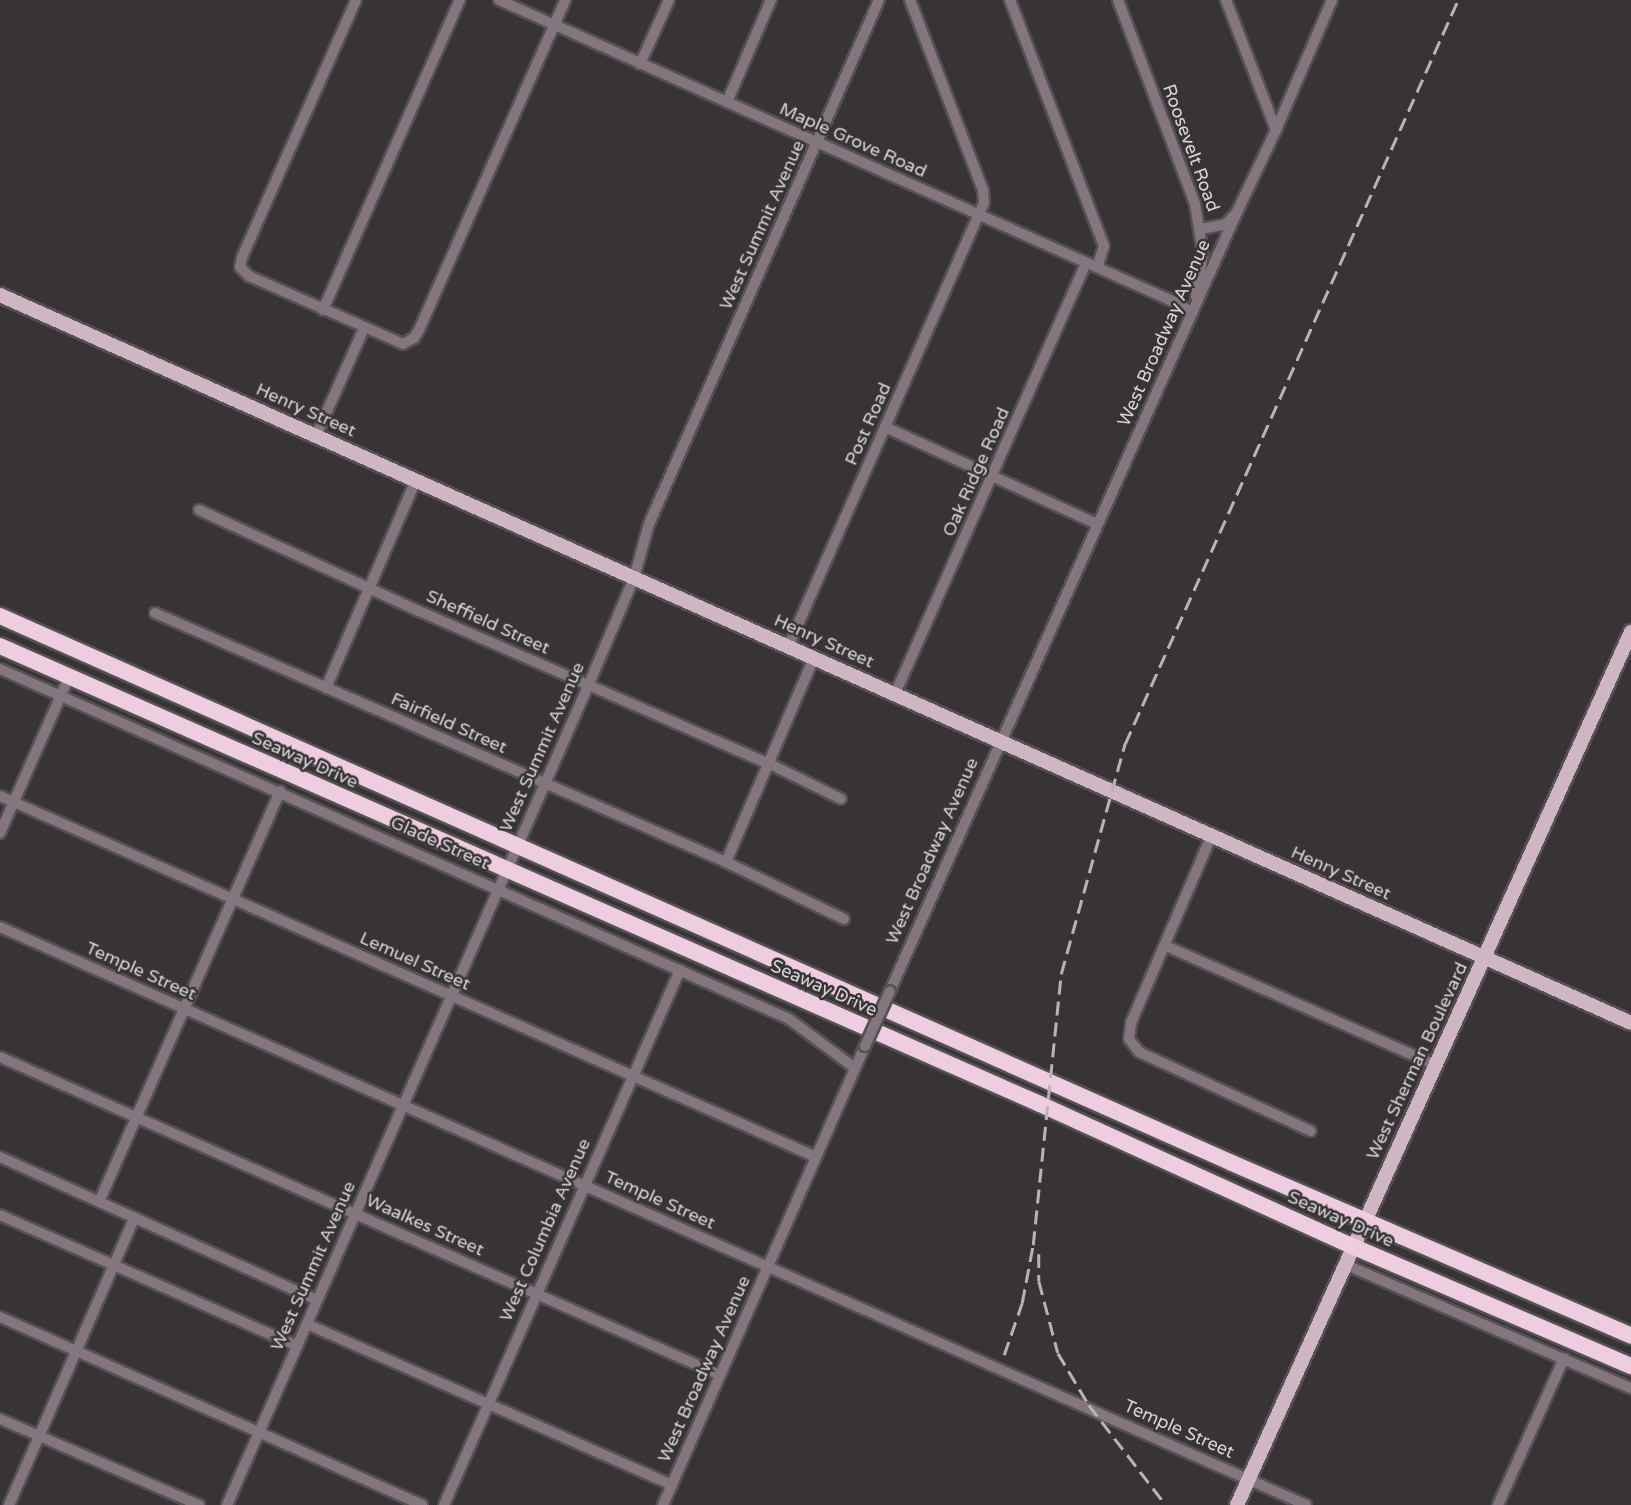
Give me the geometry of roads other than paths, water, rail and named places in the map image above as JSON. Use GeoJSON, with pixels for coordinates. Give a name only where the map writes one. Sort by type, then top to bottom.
{"type":"FeatureCollection","features":[{"type":"Feature","properties":{"kind":"highway","name":"Seaway Drive"},"geometry":{"type":"LineString","coordinates":[[0,616],[1631,1336]]}},
{"type":"Feature","properties":{"kind":"highway","name":"Seaway Drive"},"geometry":{"type":"LineString","coordinates":[[0,646],[508,867],[1358,1248],[1631,1366]]}},
{"type":"Feature","properties":{"kind":"highway"},"geometry":{"type":"LineString","coordinates":[[358,804],[349,792],[349,788],[356,782],[473,831],[494,834]]}},
{"type":"Feature","properties":{"kind":"highway"},"geometry":{"type":"LineString","coordinates":[[508,867],[662,931],[671,926],[672,914]]}},
{"type":"Feature","properties":{"kind":"highway"},"geometry":{"type":"LineString","coordinates":[[1206,1179],[1199,1168],[1206,1160],[1331,1212],[1347,1212]]}},
{"type":"Feature","properties":{"kind":"highway"},"geometry":{"type":"LineString","coordinates":[[1358,1248],[1382,1251],[1511,1306],[1517,1306],[1523,1298],[1517,1287]]}},
{"type":"Feature","properties":{"kind":"main road","name":"Henry Street"},"geometry":{"type":"LineString","coordinates":[[0,295],[1631,1023]]}},
{"type":"Feature","properties":{"kind":"main road","name":"West Sherman Boulevard"},"geometry":{"type":"LineString","coordinates":[[1237,1505],[1345,1264],[1358,1248],[1365,1220],[1631,632]]}},
{"type":"Feature","properties":{"kind":"street"},"geometry":{"type":"LineString","coordinates":[[356,0],[242,257],[240,267],[249,276],[403,344],[414,338],[565,0]]}},
{"type":"Feature","properties":{"kind":"street"},"geometry":{"type":"LineString","coordinates":[[323,310],[460,0]]}},
{"type":"Feature","properties":{"kind":"street","name":"Maple Grove Road"},"geometry":{"type":"LineString","coordinates":[[499,0],[1091,265],[1192,313]]}},
{"type":"Feature","properties":{"kind":"street"},"geometry":{"type":"LineString","coordinates":[[640,64],[669,0]]}},
{"type":"Feature","properties":{"kind":"street"},"geometry":{"type":"LineString","coordinates":[[727,102],[771,0]]}},
{"type":"Feature","properties":{"kind":"street","name":"West Summit Avenue"},"geometry":{"type":"LineString","coordinates":[[227,1505],[589,684],[634,578],[649,524],[879,0]]}},
{"type":"Feature","properties":{"kind":"street"},"geometry":{"type":"LineString","coordinates":[[910,0],[983,190],[984,202],[979,215]]}},
{"type":"Feature","properties":{"kind":"street","name":"Oak Ridge Road"},"geometry":{"type":"LineString","coordinates":[[895,694],[1091,265],[1104,246],[1010,0]]}},
{"type":"Feature","properties":{"kind":"street","name":"Roosevelt Road"},"geometry":{"type":"LineString","coordinates":[[1118,0],[1188,183],[1201,229],[1203,254],[1192,313]]}},
{"type":"Feature","properties":{"kind":"street"},"geometry":{"type":"LineString","coordinates":[[1226,0],[1276,130]]}},
{"type":"Feature","properties":{"kind":"street","name":"West Broadway Avenue"},"geometry":{"type":"LineString","coordinates":[[663,1505],[999,741],[1276,130],[1332,0]]}},
{"type":"Feature","properties":{"kind":"street","name":"West Broadway Avenue"},"geometry":{"type":"LineString","coordinates":[[1201,229],[1226,224],[1237,212]]}},
{"type":"Feature","properties":{"kind":"street","name":"Post Road"},"geometry":{"type":"LineString","coordinates":[[788,647],[979,215]]}},
{"type":"Feature","properties":{"kind":"street"},"geometry":{"type":"LineString","coordinates":[[316,436],[364,328]]}},
{"type":"Feature","properties":{"kind":"street"},"geometry":{"type":"LineString","coordinates":[[885,427],[1097,524]]}},
{"type":"Feature","properties":{"kind":"street"},"geometry":{"type":"LineString","coordinates":[[326,688],[416,481]]}},
{"type":"Feature","properties":{"kind":"street","name":"Sheffield Street"},"geometry":{"type":"LineString","coordinates":[[199,510],[770,764],[841,799]]}},
{"type":"Feature","properties":{"kind":"street","name":"Fairfield Street"},"geometry":{"type":"LineString","coordinates":[[155,613],[726,862],[844,919]]}},
{"type":"Feature","properties":{"kind":"street"},"geometry":{"type":"LineString","coordinates":[[726,862],[814,658]]}},
{"type":"Feature","properties":{"kind":"street","name":"Glade Street"},"geometry":{"type":"LineString","coordinates":[[0,669],[499,888],[789,1019],[855,1068]]}},
{"type":"Feature","properties":{"kind":"street"},"geometry":{"type":"LineString","coordinates":[[0,833],[69,677]]}},
{"type":"Feature","properties":{"kind":"street"},"geometry":{"type":"LineString","coordinates":[[99,1202],[280,792]]}},
{"type":"Feature","properties":{"kind":"street","name":"Lemuel Street"},"geometry":{"type":"LineString","coordinates":[[0,796],[816,1157]]}},
{"type":"Feature","properties":{"kind":"street"},"geometry":{"type":"LineString","coordinates":[[1211,837],[1131,1023],[1129,1039],[1139,1052],[1311,1131]]}},
{"type":"Feature","properties":{"kind":"street","name":"Temple Street"},"geometry":{"type":"LineString","coordinates":[[0,927],[1306,1505]]}},
{"type":"Feature","properties":{"kind":"street"},"geometry":{"type":"LineString","coordinates":[[1166,946],[1436,1065]]}},
{"type":"Feature","properties":{"kind":"street","name":"West Columbia Avenue"},"geometry":{"type":"LineString","coordinates":[[444,1505],[680,970]]}},
{"type":"Feature","properties":{"kind":"street","name":"Waalkes Street"},"geometry":{"type":"LineString","coordinates":[[0,1057],[720,1375]]}},
{"type":"Feature","properties":{"kind":"street"},"geometry":{"type":"LineString","coordinates":[[0,1157],[317,1300]]}},
{"type":"Feature","properties":{"kind":"street"},"geometry":{"type":"LineString","coordinates":[[0,1215],[297,1346]]}},
{"type":"Feature","properties":{"kind":"street"},"geometry":{"type":"LineString","coordinates":[[9,1505],[134,1219]]}},
{"type":"Feature","properties":{"kind":"street"},"geometry":{"type":"LineString","coordinates":[[1345,1264],[1631,1388]]}},
{"type":"Feature","properties":{"kind":"street"},"geometry":{"type":"LineString","coordinates":[[0,1317],[422,1505]]}},
{"type":"Feature","properties":{"kind":"street"},"geometry":{"type":"LineString","coordinates":[[307,1324],[672,1485]]}},
{"type":"Feature","properties":{"kind":"street"},"geometry":{"type":"LineString","coordinates":[[1498,1505],[1564,1358]]}},
{"type":"Feature","properties":{"kind":"street"},"geometry":{"type":"LineString","coordinates":[[0,1419],[199,1505]]}},
{"type":"Feature","properties":{"kind":"railway"},"geometry":{"type":"LineString","coordinates":[[1004,1355],[1022,1303],[1033,1245],[1061,974],[1125,744],[1458,0]]}},
{"type":"Feature","properties":{"kind":"railway"},"geometry":{"type":"LineString","coordinates":[[1039,1254],[1039,1281],[1058,1353],[1089,1405],[1166,1505]]}}]}
